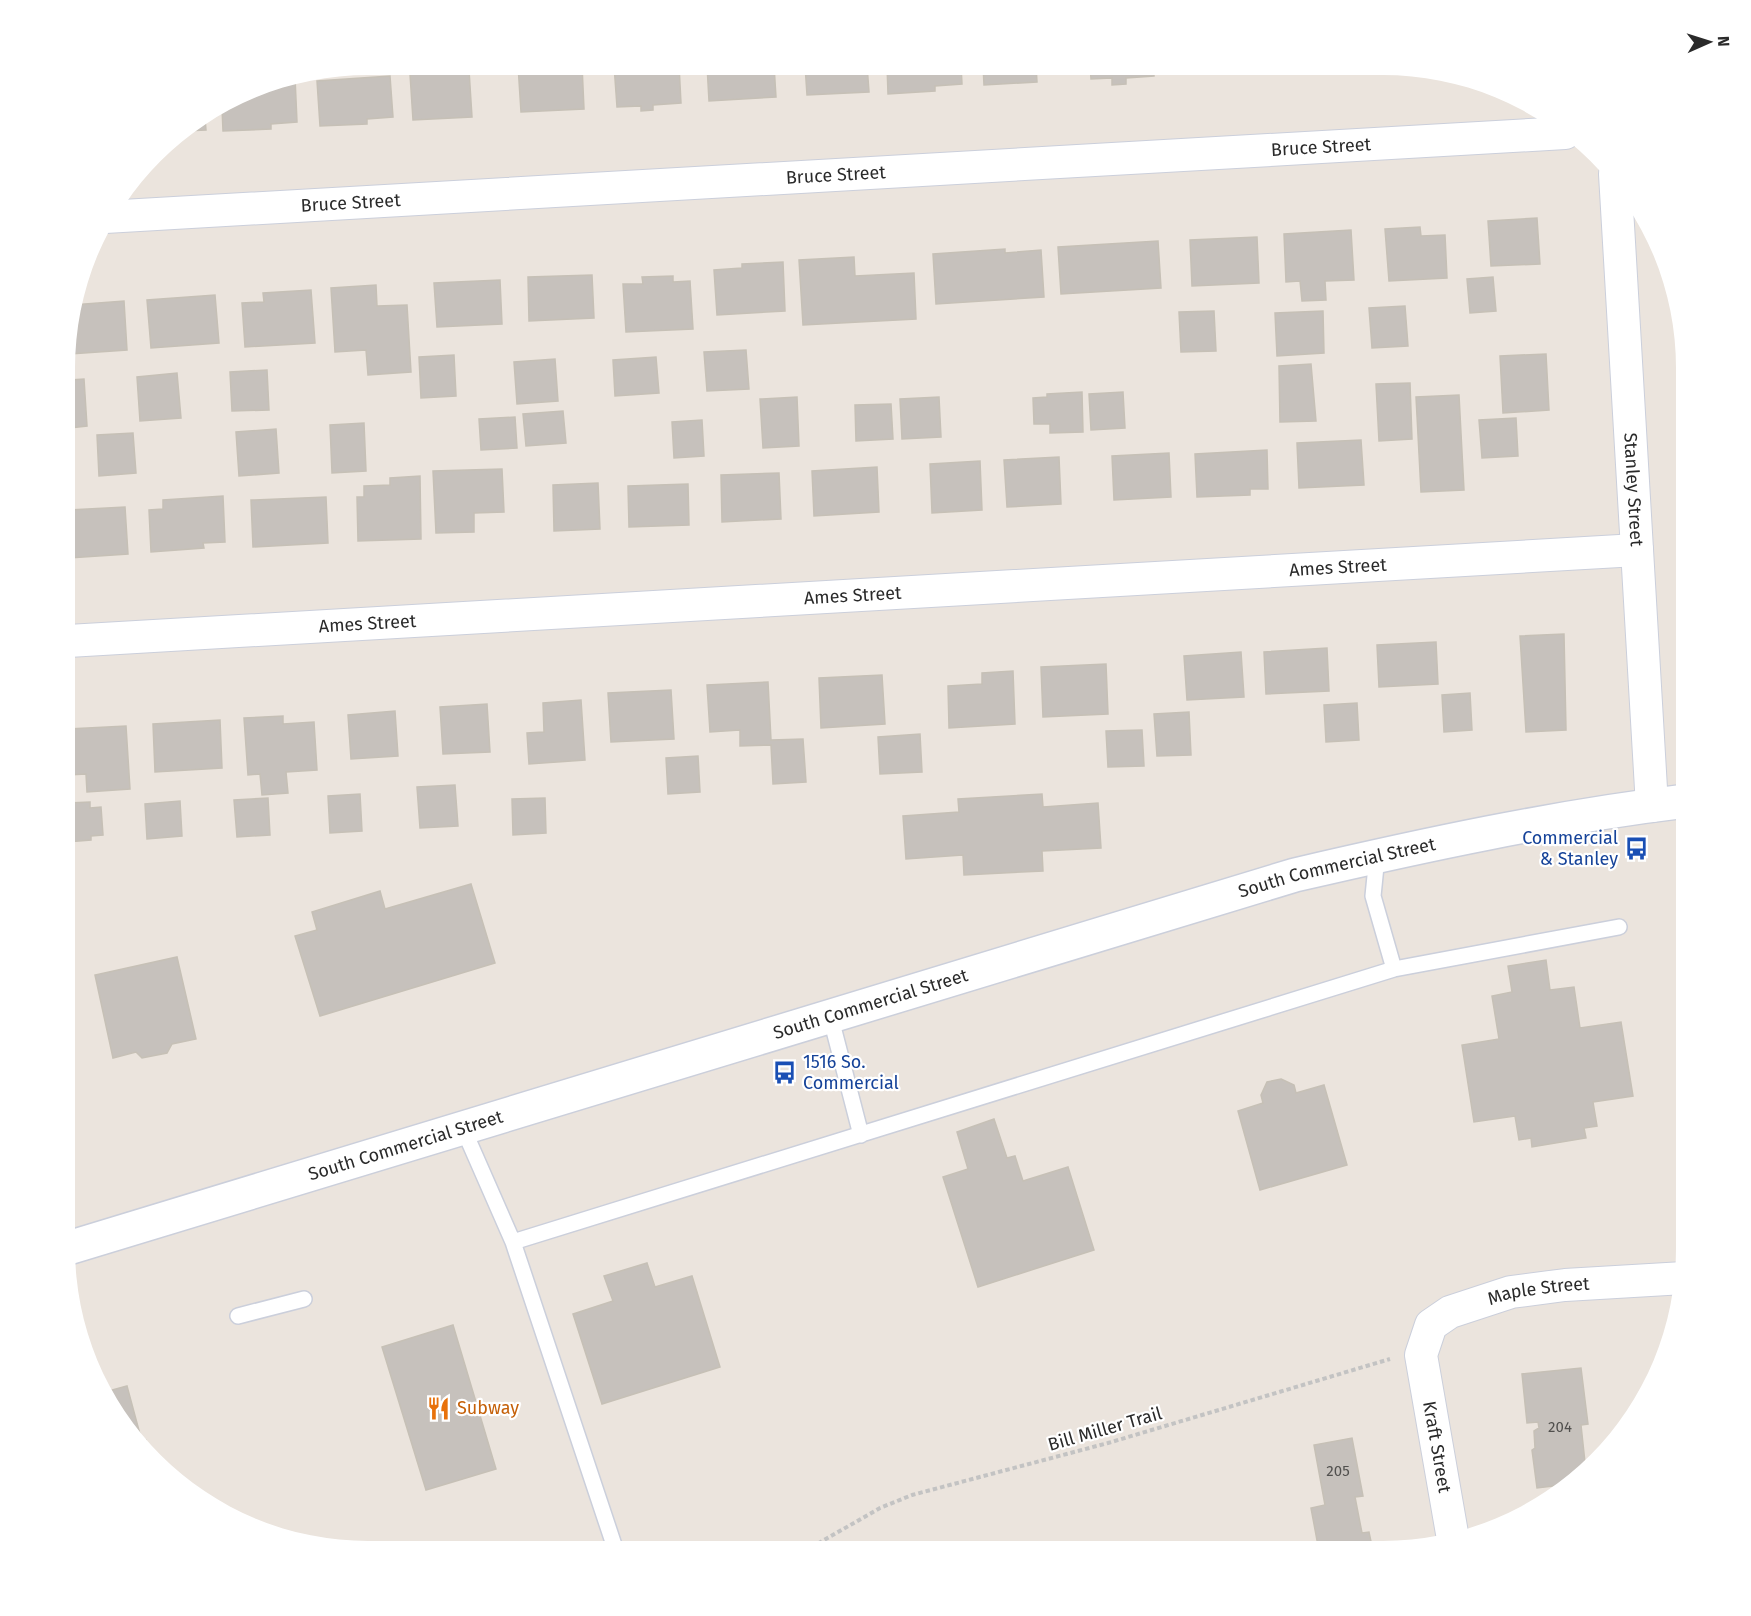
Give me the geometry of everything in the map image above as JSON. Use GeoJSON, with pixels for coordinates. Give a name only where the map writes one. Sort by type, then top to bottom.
{"type":"FeatureCollection","features":[{"type":"Feature","properties":{"kind":"main road","name":"South Commercial Street"},"geometry":{"type":"LineString","coordinates":[[75,1246],[1295,875],[1537,823],[1676,802]]}},
{"type":"Feature","properties":{"kind":"street","name":"Bruce Street"},"geometry":{"type":"LineString","coordinates":[[117,216],[1558,133]]}},
{"type":"Feature","properties":{"kind":"street","name":"Stanley Street"},"geometry":{"type":"LineString","coordinates":[[1616,191],[1652,806]]}},
{"type":"Feature","properties":{"kind":"street","name":"Ames Street"},"geometry":{"type":"LineString","coordinates":[[75,641],[1637,550]]}},
{"type":"Feature","properties":{"kind":"street","name":"Maple Street"},"geometry":{"type":"LineString","coordinates":[[1420,1354],[1431,1325],[1450,1312],[1476,1302],[1511,1292],[1565,1285],[1674,1279]]}},
{"type":"Feature","properties":{"kind":"street","name":"Kraft Street"},"geometry":{"type":"LineString","coordinates":[[1420,1354],[1452,1533]]}},
{"type":"Feature","properties":{"kind":"lane"},"geometry":{"type":"LineString","coordinates":[[1377,856],[1373,896],[1394,969]]}},
{"type":"Feature","properties":{"kind":"lane"},"geometry":{"type":"LineString","coordinates":[[513,1242],[1394,969],[1619,927]]}},
{"type":"Feature","properties":{"kind":"lane"},"geometry":{"type":"LineString","coordinates":[[830,1016],[861,1135]]}},
{"type":"Feature","properties":{"kind":"lane"},"geometry":{"type":"LineString","coordinates":[[464,1128],[513,1242],[613,1541]]}},
{"type":"Feature","properties":{"kind":"lane"},"geometry":{"type":"LineString","coordinates":[[238,1316],[304,1299]]}},
{"type":"Feature","properties":{"kind":"path","name":"Bill Miller Trail"},"geometry":{"type":"LineString","coordinates":[[823,1541],[880,1508],[912,1495],[1098,1446],[1371,1364],[1420,1354]]}},
{"type":"Feature","properties":{"kind":"building"},"geometry":{"type":"Polygon","coordinates":[[[410,75],[469,75],[472,117],[413,120],[410,75]]]}},
{"type":"Feature","properties":{"kind":"building"},"geometry":{"type":"Polygon","coordinates":[[[519,75],[582,75],[584,109],[521,112],[519,75]]]}},
{"type":"Feature","properties":{"kind":"building"},"geometry":{"type":"Polygon","coordinates":[[[615,75],[680,75],[681,103],[653,105],[653,110],[641,111],[641,106],[617,107],[615,75]]]}},
{"type":"Feature","properties":{"kind":"building"},"geometry":{"type":"Polygon","coordinates":[[[708,75],[775,75],[776,97],[709,101],[708,75]]]}},
{"type":"Feature","properties":{"kind":"building"},"geometry":{"type":"Polygon","coordinates":[[[806,75],[868,75],[869,92],[807,95],[806,75]]]}},
{"type":"Feature","properties":{"kind":"building"},"geometry":{"type":"Polygon","coordinates":[[[887,75],[962,75],[962,84],[935,86],[935,91],[888,94],[887,75]]]}},
{"type":"Feature","properties":{"kind":"building"},"geometry":{"type":"Polygon","coordinates":[[[984,75],[1037,75],[1037,82],[984,85],[984,75]]]}},
{"type":"Feature","properties":{"kind":"building"},"geometry":{"type":"Polygon","coordinates":[[[1091,75],[1154,75],[1126,78],[1126,84],[1112,85],[1112,78],[1091,79],[1091,75]]]}},
{"type":"Feature","properties":{"kind":"building"},"geometry":{"type":"Polygon","coordinates":[[[390,76],[393,117],[367,119],[367,124],[320,126],[317,81],[390,76]]]}},
{"type":"Feature","properties":{"kind":"building"},"geometry":{"type":"Polygon","coordinates":[[[295,84],[297,122],[271,124],[271,129],[223,131],[222,114],[256,97],[295,84]]]}},
{"type":"Feature","properties":{"kind":"building"},"geometry":{"type":"Polygon","coordinates":[[[205,124],[206,130],[197,130],[205,124]]]}},
{"type":"Feature","properties":{"kind":"building"},"geometry":{"type":"Polygon","coordinates":[[[1537,218],[1540,264],[1491,266],[1488,221],[1537,218]]]}},
{"type":"Feature","properties":{"kind":"building"},"geometry":{"type":"Polygon","coordinates":[[[1420,227],[1421,236],[1445,235],[1447,278],[1389,281],[1385,229],[1420,227]]]}},
{"type":"Feature","properties":{"kind":"building"},"geometry":{"type":"Polygon","coordinates":[[[1351,230],[1354,280],[1325,281],[1326,300],[1302,301],[1300,281],[1286,282],[1284,234],[1351,230]]]}},
{"type":"Feature","properties":{"kind":"building"},"geometry":{"type":"Polygon","coordinates":[[[1257,237],[1259,283],[1192,286],[1190,240],[1257,237]]]}},
{"type":"Feature","properties":{"kind":"building"},"geometry":{"type":"Polygon","coordinates":[[[1158,241],[1161,288],[1061,294],[1058,247],[1158,241]]]}},
{"type":"Feature","properties":{"kind":"building"},"geometry":{"type":"Polygon","coordinates":[[[1005,249],[1005,253],[1041,250],[1044,297],[936,304],[933,254],[1005,249]]]}},
{"type":"Feature","properties":{"kind":"building"},"geometry":{"type":"Polygon","coordinates":[[[854,257],[855,276],[914,273],[916,319],[803,325],[799,260],[854,257]]]}},
{"type":"Feature","properties":{"kind":"building"},"geometry":{"type":"Polygon","coordinates":[[[783,262],[785,311],[717,315],[714,270],[742,268],[742,264],[783,262]]]}},
{"type":"Feature","properties":{"kind":"building"},"geometry":{"type":"Polygon","coordinates":[[[592,275],[594,318],[529,321],[528,277],[592,275]]]}},
{"type":"Feature","properties":{"kind":"building"},"geometry":{"type":"Polygon","coordinates":[[[673,276],[673,282],[690,281],[693,329],[626,332],[623,284],[643,284],[642,277],[673,276]]]}},
{"type":"Feature","properties":{"kind":"building"},"geometry":{"type":"Polygon","coordinates":[[[1493,277],[1496,311],[1470,313],[1467,279],[1493,277]]]}},
{"type":"Feature","properties":{"kind":"building"},"geometry":{"type":"Polygon","coordinates":[[[500,280],[502,324],[437,327],[434,283],[500,280]]]}},
{"type":"Feature","properties":{"kind":"building"},"geometry":{"type":"Polygon","coordinates":[[[376,285],[377,306],[407,305],[411,372],[368,375],[366,350],[335,352],[331,288],[376,285]]]}},
{"type":"Feature","properties":{"kind":"building"},"geometry":{"type":"Polygon","coordinates":[[[311,290],[315,343],[245,347],[242,303],[264,302],[263,293],[311,290]]]}},
{"type":"Feature","properties":{"kind":"building"},"geometry":{"type":"Polygon","coordinates":[[[215,295],[219,343],[151,348],[147,300],[215,295]]]}},
{"type":"Feature","properties":{"kind":"building"},"geometry":{"type":"Polygon","coordinates":[[[124,301],[127,350],[76,354],[82,304],[124,301]]]}},
{"type":"Feature","properties":{"kind":"building"},"geometry":{"type":"Polygon","coordinates":[[[1405,306],[1408,346],[1372,348],[1369,308],[1405,306]]]}},
{"type":"Feature","properties":{"kind":"building"},"geometry":{"type":"Polygon","coordinates":[[[1214,311],[1216,351],[1181,352],[1179,312],[1214,311]]]}},
{"type":"Feature","properties":{"kind":"building"},"geometry":{"type":"Polygon","coordinates":[[[1323,311],[1324,353],[1277,356],[1275,313],[1323,311]]]}},
{"type":"Feature","properties":{"kind":"building"},"geometry":{"type":"Polygon","coordinates":[[[746,350],[749,389],[707,391],[704,352],[746,350]]]}},
{"type":"Feature","properties":{"kind":"building"},"geometry":{"type":"Polygon","coordinates":[[[1546,354],[1549,410],[1503,413],[1500,356],[1546,354]]]}},
{"type":"Feature","properties":{"kind":"building"},"geometry":{"type":"Polygon","coordinates":[[[454,355],[456,396],[421,398],[419,357],[454,355]]]}},
{"type":"Feature","properties":{"kind":"building"},"geometry":{"type":"Polygon","coordinates":[[[656,357],[659,393],[615,396],[613,360],[656,357]]]}},
{"type":"Feature","properties":{"kind":"building"},"geometry":{"type":"Polygon","coordinates":[[[555,359],[558,401],[517,404],[514,362],[555,359]]]}},
{"type":"Feature","properties":{"kind":"building"},"geometry":{"type":"Polygon","coordinates":[[[1311,364],[1316,421],[1280,422],[1279,366],[1311,364]]]}},
{"type":"Feature","properties":{"kind":"building"},"geometry":{"type":"Polygon","coordinates":[[[267,370],[269,410],[232,411],[230,372],[267,370]]]}},
{"type":"Feature","properties":{"kind":"building"},"geometry":{"type":"Polygon","coordinates":[[[177,373],[181,418],[140,421],[137,377],[177,373]]]}},
{"type":"Feature","properties":{"kind":"building"},"geometry":{"type":"Polygon","coordinates":[[[84,379],[87,426],[75,427],[75,380],[84,379]]]}},
{"type":"Feature","properties":{"kind":"building"},"geometry":{"type":"Polygon","coordinates":[[[1410,383],[1412,439],[1379,441],[1376,384],[1410,383]]]}},
{"type":"Feature","properties":{"kind":"building"},"geometry":{"type":"Polygon","coordinates":[[[1082,392],[1083,432],[1050,433],[1050,424],[1034,424],[1033,398],[1047,397],[1047,394],[1082,392]]]}},
{"type":"Feature","properties":{"kind":"building"},"geometry":{"type":"Polygon","coordinates":[[[1123,392],[1125,428],[1091,430],[1089,394],[1123,392]]]}},
{"type":"Feature","properties":{"kind":"building"},"geometry":{"type":"Polygon","coordinates":[[[1459,395],[1464,490],[1421,492],[1416,397],[1459,395]]]}},
{"type":"Feature","properties":{"kind":"building"},"geometry":{"type":"Polygon","coordinates":[[[797,397],[799,446],[763,448],[760,399],[797,397]]]}},
{"type":"Feature","properties":{"kind":"building"},"geometry":{"type":"Polygon","coordinates":[[[939,397],[941,437],[902,439],[900,399],[939,397]]]}},
{"type":"Feature","properties":{"kind":"building"},"geometry":{"type":"Polygon","coordinates":[[[891,404],[893,439],[856,441],[855,405],[891,404]]]}},
{"type":"Feature","properties":{"kind":"building"},"geometry":{"type":"Polygon","coordinates":[[[563,411],[566,443],[526,446],[523,414],[563,411]]]}},
{"type":"Feature","properties":{"kind":"building"},"geometry":{"type":"Polygon","coordinates":[[[515,417],[517,448],[481,450],[479,419],[515,417]]]}},
{"type":"Feature","properties":{"kind":"building"},"geometry":{"type":"Polygon","coordinates":[[[1516,418],[1518,456],[1482,458],[1479,420],[1516,418]]]}},
{"type":"Feature","properties":{"kind":"building"},"geometry":{"type":"Polygon","coordinates":[[[702,420],[704,456],[674,458],[672,422],[702,420]]]}},
{"type":"Feature","properties":{"kind":"building"},"geometry":{"type":"Polygon","coordinates":[[[364,423],[366,471],[332,473],[330,425],[364,423]]]}},
{"type":"Feature","properties":{"kind":"building"},"geometry":{"type":"Polygon","coordinates":[[[276,429],[279,473],[239,476],[236,432],[276,429]]]}},
{"type":"Feature","properties":{"kind":"building"},"geometry":{"type":"Polygon","coordinates":[[[133,433],[136,473],[99,476],[97,435],[133,433]]]}},
{"type":"Feature","properties":{"kind":"building"},"geometry":{"type":"Polygon","coordinates":[[[1361,440],[1364,485],[1299,488],[1297,443],[1361,440]]]}},
{"type":"Feature","properties":{"kind":"building"},"geometry":{"type":"Polygon","coordinates":[[[1267,450],[1268,489],[1250,489],[1250,495],[1197,497],[1195,454],[1267,450]]]}},
{"type":"Feature","properties":{"kind":"building"},"geometry":{"type":"Polygon","coordinates":[[[1169,453],[1171,497],[1114,500],[1112,456],[1169,453]]]}},
{"type":"Feature","properties":{"kind":"building"},"geometry":{"type":"Polygon","coordinates":[[[1059,457],[1061,504],[1007,507],[1004,460],[1059,457]]]}},
{"type":"Feature","properties":{"kind":"building"},"geometry":{"type":"Polygon","coordinates":[[[980,461],[982,510],[932,513],[930,464],[980,461]]]}},
{"type":"Feature","properties":{"kind":"building"},"geometry":{"type":"Polygon","coordinates":[[[877,467],[879,512],[814,516],[812,471],[877,467]]]}},
{"type":"Feature","properties":{"kind":"building"},"geometry":{"type":"Polygon","coordinates":[[[502,469],[504,512],[474,513],[474,532],[436,533],[433,471],[502,469]]]}},
{"type":"Feature","properties":{"kind":"building"},"geometry":{"type":"Polygon","coordinates":[[[779,473],[781,519],[722,522],[721,475],[779,473]]]}},
{"type":"Feature","properties":{"kind":"building"},"geometry":{"type":"Polygon","coordinates":[[[420,476],[421,539],[358,541],[357,497],[364,497],[364,486],[390,485],[390,478],[420,476]]]}},
{"type":"Feature","properties":{"kind":"building"},"geometry":{"type":"Polygon","coordinates":[[[598,483],[600,529],[554,531],[553,485],[598,483]]]}},
{"type":"Feature","properties":{"kind":"building"},"geometry":{"type":"Polygon","coordinates":[[[688,484],[689,525],[629,527],[628,486],[688,484]]]}},
{"type":"Feature","properties":{"kind":"building"},"geometry":{"type":"Polygon","coordinates":[[[223,496],[225,542],[203,543],[204,548],[151,552],[149,510],[163,509],[163,500],[223,496]]]}},
{"type":"Feature","properties":{"kind":"building"},"geometry":{"type":"Polygon","coordinates":[[[326,497],[328,543],[253,547],[251,500],[326,497]]]}},
{"type":"Feature","properties":{"kind":"building"},"geometry":{"type":"Polygon","coordinates":[[[125,507],[128,554],[75,558],[75,510],[125,507]]]}},
{"type":"Feature","properties":{"kind":"building"},"geometry":{"type":"Polygon","coordinates":[[[1564,634],[1566,730],[1526,732],[1520,636],[1564,634]]]}},
{"type":"Feature","properties":{"kind":"building"},"geometry":{"type":"Polygon","coordinates":[[[1436,642],[1438,684],[1379,687],[1377,645],[1436,642]]]}},
{"type":"Feature","properties":{"kind":"building"},"geometry":{"type":"Polygon","coordinates":[[[1327,648],[1329,691],[1266,694],[1264,652],[1327,648]]]}},
{"type":"Feature","properties":{"kind":"building"},"geometry":{"type":"Polygon","coordinates":[[[1241,652],[1244,697],[1187,700],[1184,656],[1241,652]]]}},
{"type":"Feature","properties":{"kind":"building"},"geometry":{"type":"Polygon","coordinates":[[[1106,664],[1108,714],[1043,717],[1041,667],[1106,664]]]}},
{"type":"Feature","properties":{"kind":"building"},"geometry":{"type":"Polygon","coordinates":[[[1013,671],[1015,724],[949,728],[948,686],[982,684],[982,673],[1013,671]]]}},
{"type":"Feature","properties":{"kind":"building"},"geometry":{"type":"Polygon","coordinates":[[[882,675],[885,724],[821,728],[819,678],[882,675]]]}},
{"type":"Feature","properties":{"kind":"building"},"geometry":{"type":"Polygon","coordinates":[[[768,682],[771,740],[803,739],[806,782],[773,784],[771,745],[740,746],[740,730],[710,732],[707,685],[768,682]]]}},
{"type":"Feature","properties":{"kind":"building"},"geometry":{"type":"Polygon","coordinates":[[[671,690],[674,739],[611,742],[608,693],[671,690]]]}},
{"type":"Feature","properties":{"kind":"building"},"geometry":{"type":"Polygon","coordinates":[[[1470,693],[1472,730],[1444,732],[1442,695],[1470,693]]]}},
{"type":"Feature","properties":{"kind":"building"},"geometry":{"type":"Polygon","coordinates":[[[581,700],[585,760],[529,764],[527,733],[544,732],[543,703],[581,700]]]}},
{"type":"Feature","properties":{"kind":"building"},"geometry":{"type":"Polygon","coordinates":[[[1357,703],[1359,740],[1326,742],[1324,705],[1357,703]]]}},
{"type":"Feature","properties":{"kind":"building"},"geometry":{"type":"Polygon","coordinates":[[[487,704],[490,752],[443,754],[440,707],[487,704]]]}},
{"type":"Feature","properties":{"kind":"building"},"geometry":{"type":"Polygon","coordinates":[[[395,711],[398,756],[351,759],[348,715],[395,711]]]}},
{"type":"Feature","properties":{"kind":"building"},"geometry":{"type":"Polygon","coordinates":[[[1189,712],[1191,755],[1157,756],[1154,714],[1189,712]]]}},
{"type":"Feature","properties":{"kind":"building"},"geometry":{"type":"Polygon","coordinates":[[[283,716],[283,724],[314,722],[317,770],[286,772],[288,793],[262,795],[260,774],[248,775],[244,718],[283,716]]]}},
{"type":"Feature","properties":{"kind":"building"},"geometry":{"type":"Polygon","coordinates":[[[220,720],[222,768],[155,772],[153,724],[220,720]]]}},
{"type":"Feature","properties":{"kind":"building"},"geometry":{"type":"Polygon","coordinates":[[[126,726],[130,789],[87,792],[86,774],[75,775],[75,729],[126,726]]]}},
{"type":"Feature","properties":{"kind":"building"},"geometry":{"type":"Polygon","coordinates":[[[1142,730],[1144,766],[1108,767],[1106,731],[1142,730]]]}},
{"type":"Feature","properties":{"kind":"building"},"geometry":{"type":"Polygon","coordinates":[[[920,734],[922,772],[880,774],[878,737],[920,734]]]}},
{"type":"Feature","properties":{"kind":"building"},"geometry":{"type":"Polygon","coordinates":[[[698,756],[700,792],[668,794],[666,758],[698,756]]]}},
{"type":"Feature","properties":{"kind":"building"},"geometry":{"type":"Polygon","coordinates":[[[455,785],[458,826],[420,828],[417,787],[455,785]]]}},
{"type":"Feature","properties":{"kind":"building"},"geometry":{"type":"Polygon","coordinates":[[[360,794],[362,831],[330,833],[328,796],[360,794]]]}},
{"type":"Feature","properties":{"kind":"building"},"geometry":{"type":"Polygon","coordinates":[[[1042,794],[1043,807],[1098,803],[1101,848],[1042,851],[1043,871],[964,875],[963,855],[906,859],[903,816],[959,812],[958,799],[1042,794]]]}},
{"type":"Feature","properties":{"kind":"building"},"geometry":{"type":"Polygon","coordinates":[[[268,798],[270,835],[237,837],[234,800],[268,798]]]}},
{"type":"Feature","properties":{"kind":"building"},"geometry":{"type":"Polygon","coordinates":[[[545,798],[546,833],[513,835],[512,799],[545,798]]]}},
{"type":"Feature","properties":{"kind":"building"},"geometry":{"type":"Polygon","coordinates":[[[180,801],[182,836],[147,839],[145,804],[180,801]]]}},
{"type":"Feature","properties":{"kind":"building"},"geometry":{"type":"Polygon","coordinates":[[[90,802],[90,808],[101,807],[103,835],[91,836],[91,840],[75,841],[75,803],[90,802]]]}},
{"type":"Feature","properties":{"kind":"building"},"geometry":{"type":"Polygon","coordinates":[[[471,884],[495,963],[320,1016],[295,936],[317,930],[312,912],[380,891],[385,909],[471,884]]]}},
{"type":"Feature","properties":{"kind":"building"},"geometry":{"type":"Polygon","coordinates":[[[177,957],[196,1039],[172,1044],[167,1053],[142,1058],[136,1052],[113,1058],[95,975],[177,957]]]}},
{"type":"Feature","properties":{"kind":"building"},"geometry":{"type":"Polygon","coordinates":[[[1546,960],[1550,990],[1574,987],[1580,1028],[1621,1022],[1633,1096],[1593,1102],[1597,1126],[1584,1128],[1586,1138],[1532,1147],[1531,1138],[1519,1140],[1515,1116],[1474,1122],[1462,1045],[1499,1039],[1492,996],[1512,992],[1508,966],[1546,960]]]}},
{"type":"Feature","properties":{"kind":"building"},"geometry":{"type":"Polygon","coordinates":[[[1281,1079],[1294,1085],[1296,1093],[1324,1085],[1347,1165],[1260,1190],[1238,1111],[1263,1103],[1261,1095],[1267,1082],[1281,1079]]]}},
{"type":"Feature","properties":{"kind":"building"},"geometry":{"type":"Polygon","coordinates":[[[994,1119],[1007,1158],[1015,1156],[1023,1181],[1068,1167],[1094,1250],[978,1287],[943,1177],[968,1169],[957,1132],[994,1119]]]}},
{"type":"Feature","properties":{"kind":"building"},"geometry":{"type":"Polygon","coordinates":[[[647,1263],[655,1287],[692,1276],[720,1367],[602,1404],[573,1314],[613,1301],[604,1276],[647,1263]]]}},
{"type":"Feature","properties":{"kind":"building","name":"Subway"},"geometry":{"type":"Polygon","coordinates":[[[453,1325],[496,1469],[426,1490],[382,1347],[453,1325]]]}},
{"type":"Feature","properties":{"kind":"building"},"geometry":{"type":"Polygon","coordinates":[[[1581,1368],[1588,1424],[1581,1425],[1585,1460],[1554,1486],[1537,1488],[1532,1450],[1535,1448],[1534,1431],[1539,1428],[1538,1422],[1527,1423],[1522,1374],[1581,1368]]]}},
{"type":"Feature","properties":{"kind":"building"},"geometry":{"type":"Polygon","coordinates":[[[127,1386],[139,1429],[124,1411],[112,1390],[127,1386]]]}},
{"type":"Feature","properties":{"kind":"building"},"geometry":{"type":"Polygon","coordinates":[[[1352,1438],[1363,1496],[1355,1497],[1362,1533],[1369,1532],[1371,1541],[1317,1541],[1311,1508],[1325,1505],[1314,1445],[1352,1438]]]}},
{"type":"Feature","properties":{"kind":"place","name":"Commercial & Stanley"},"geometry":{"type":"Point","coordinates":[1636,848]}},
{"type":"Feature","properties":{"kind":"place","name":"1516 So. Commercial"},"geometry":{"type":"Point","coordinates":[785,1072]}},
{"type":"Feature","properties":{"kind":"place","name":"Subway"},"geometry":{"type":"Point","coordinates":[439,1408]}}]}
